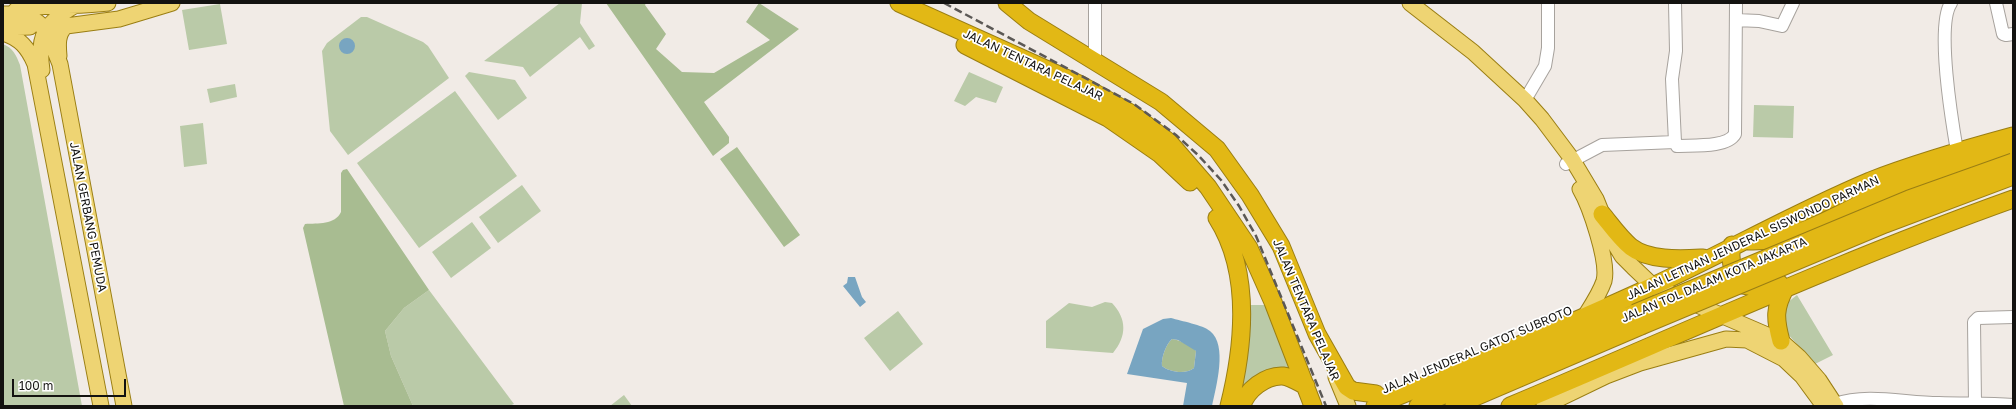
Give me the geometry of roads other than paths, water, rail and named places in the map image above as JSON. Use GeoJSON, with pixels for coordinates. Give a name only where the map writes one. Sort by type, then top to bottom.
{"type":"FeatureCollection","features":[{"type":"Feature","properties":{"kind":"highway","name":"JALAN TENTARA PELAJAR"},"geometry":{"type":"LineString","coordinates":[[1007,3],[1029,21],[1161,102],[1217,149],[1250,195],[1281,246],[1317,334]]}},
{"type":"Feature","properties":{"kind":"highway","name":"JALAN TENTARA PELAJAR"},"geometry":{"type":"LineString","coordinates":[[901,4],[1081,85],[1132,114],[1168,142],[1249,248],[1273,302],[1313,406]]}},
{"type":"Feature","properties":{"kind":"highway","name":"JALAN LETNAN JENDERAL SISWONDO PARMAN"},"geometry":{"type":"LineString","coordinates":[[1565,326],[1653,286],[1736,243],[1871,181],[1958,151],[2013,136]]}},
{"type":"Feature","properties":{"kind":"highway"},"geometry":{"type":"LineString","coordinates":[[1806,279],[1790,280],[1758,288],[1742,286],[1732,268],[1736,243],[1765,241],[1795,234],[1892,188],[2013,149]]}},
{"type":"Feature","properties":{"kind":"highway","name":"JALAN TOL DALAM KOTA JAKARTA"},"geometry":{"type":"LineString","coordinates":[[1418,406],[1855,221],[1909,199],[2013,162]]}},
{"type":"Feature","properties":{"kind":"highway","name":"JALAN TOL DALAM KOTA JAKARTA"},"geometry":{"type":"LineString","coordinates":[[1454,406],[1878,227],[2013,176]]}},
{"type":"Feature","properties":{"kind":"highway"},"geometry":{"type":"LineString","coordinates":[[1203,188],[1228,238],[1236,263],[1239,281],[1241,313],[1240,348],[1229,406]]}},
{"type":"Feature","properties":{"kind":"highway"},"geometry":{"type":"LineString","coordinates":[[1510,406],[1570,381],[1618,366],[1643,351],[1786,287],[2013,199]]}},
{"type":"Feature","properties":{"kind":"highway"},"geometry":{"type":"LineString","coordinates":[[1602,214],[1623,239],[1640,252],[1677,258],[1707,258]]}},
{"type":"Feature","properties":{"kind":"highway"},"geometry":{"type":"LineString","coordinates":[[1643,351],[1654,332],[1660,317],[1659,298],[1653,286]]}},
{"type":"Feature","properties":{"kind":"highway"},"geometry":{"type":"LineString","coordinates":[[1781,341],[1776,317],[1778,303],[1786,287]]}},
{"type":"Feature","properties":{"kind":"highway","name":"JALAN JENDERAL GATOT SUBROTO"},"geometry":{"type":"LineString","coordinates":[[1376,400],[1594,300],[1620,300]]}},
{"type":"Feature","properties":{"kind":"highway","name":"JALAN JENDERAL GATOT SUBROTO"},"geometry":{"type":"LineString","coordinates":[[1317,334],[1347,387],[1376,400],[1565,326]]}},
{"type":"Feature","properties":{"kind":"highway"},"geometry":{"type":"LineString","coordinates":[[1242,406],[1249,392],[1257,385],[1273,378],[1281,376],[1306,386]]}},
{"type":"Feature","properties":{"kind":"highway"},"geometry":{"type":"LineString","coordinates":[[1361,406],[1376,400]]}},
{"type":"Feature","properties":{"kind":"main road"},"geometry":{"type":"LineString","coordinates":[[3,14],[31,8],[108,3]]}},
{"type":"Feature","properties":{"kind":"main road"},"geometry":{"type":"LineString","coordinates":[[60,64],[59,39],[61,32],[66,26],[119,19],[172,3]]}},
{"type":"Feature","properties":{"kind":"main road"},"geometry":{"type":"LineString","coordinates":[[1397,3],[1436,27],[1469,60],[1521,103],[1569,161],[1596,199],[1613,241],[1622,256],[1653,286],[1781,341],[1799,357],[1819,380],[1831,405]]}},
{"type":"Feature","properties":{"kind":"main road"},"geometry":{"type":"LineString","coordinates":[[1410,3],[1422,17]]}},
{"type":"Feature","properties":{"kind":"main road","name":"JALAN GERBANG PEMUDA"},"geometry":{"type":"LineString","coordinates":[[41,98],[44,91],[40,52],[42,38],[46,30],[56,18],[74,6]]}},
{"type":"Feature","properties":{"kind":"main road"},"geometry":{"type":"LineString","coordinates":[[3,14],[25,18],[29,20],[31,25],[26,29],[3,28]]}},
{"type":"Feature","properties":{"kind":"main road","name":"JALAN GERBANG PEMUDA"},"geometry":{"type":"LineString","coordinates":[[3,14],[29,16],[36,19],[46,30],[60,64],[124,406]]}},
{"type":"Feature","properties":{"kind":"main road","name":"JALAN GERBANG PEMUDA"},"geometry":{"type":"LineString","coordinates":[[3,33],[18,39],[30,54],[35,64],[100,406]]}},
{"type":"Feature","properties":{"kind":"main road"},"geometry":{"type":"LineString","coordinates":[[1569,161],[1585,198],[1603,260],[1604,280],[1586,316]]}},
{"type":"Feature","properties":{"kind":"main road"},"geometry":{"type":"LineString","coordinates":[[58,183],[60,177],[68,171],[73,171],[78,174],[81,181]]}},
{"type":"Feature","properties":{"kind":"main road","name":"JALAN TENTARA PELAJAR"},"geometry":{"type":"LineString","coordinates":[[1317,334],[1348,406]]}},
{"type":"Feature","properties":{"kind":"main road"},"geometry":{"type":"LineString","coordinates":[[1544,406],[1618,366],[1640,363],[1726,339],[1746,340],[1784,359],[1802,376],[1816,393],[1831,405]]}},
{"type":"Feature","properties":{"kind":"street"},"geometry":{"type":"LineString","coordinates":[[1095,3],[1095,62]]}},
{"type":"Feature","properties":{"kind":"street"},"geometry":{"type":"LineString","coordinates":[[1521,103],[1545,66],[1548,39],[1548,3]]}},
{"type":"Feature","properties":{"kind":"street"},"geometry":{"type":"LineString","coordinates":[[1675,3],[1676,51],[1672,79],[1675,142],[1677,146],[1724,143],[1735,134],[1736,3]]}},
{"type":"Feature","properties":{"kind":"street"},"geometry":{"type":"LineString","coordinates":[[1736,20],[1759,21],[1782,26],[1793,3]]}},
{"type":"Feature","properties":{"kind":"street"},"geometry":{"type":"LineString","coordinates":[[1996,3],[2003,34],[2013,34]]}},
{"type":"Feature","properties":{"kind":"street"},"geometry":{"type":"LineString","coordinates":[[1946,6],[1947,84],[1958,151]]}},
{"type":"Feature","properties":{"kind":"street"},"geometry":{"type":"LineString","coordinates":[[1569,161],[1608,144],[1675,142]]}},
{"type":"Feature","properties":{"kind":"street"},"geometry":{"type":"LineString","coordinates":[[1975,402],[1973,325],[1978,318],[2013,317]]}},
{"type":"Feature","properties":{"kind":"street"},"geometry":{"type":"LineString","coordinates":[[1831,405],[1844,401],[1892,399],[1938,403],[1975,402],[1996,405],[2013,405]]}},
{"type":"Feature","properties":{"kind":"water"},"geometry":{"type":"Polygon","coordinates":[[[347,38],[353,40],[355,46],[353,52],[347,54],[341,52],[339,46],[341,40],[347,38]]]}},
{"type":"Feature","properties":{"kind":"water"},"geometry":{"type":"Polygon","coordinates":[[[848,277],[855,277],[862,297],[866,302],[860,307],[843,286],[847,283],[848,277]]]}},
{"type":"Feature","properties":{"kind":"water"},"geometry":{"type":"Polygon","coordinates":[[[1171,318],[1197,325],[1210,331],[1215,337],[1220,356],[1218,378],[1212,406],[1183,406],[1187,383],[1127,374],[1143,329],[1163,319],[1171,318]],[[1172,339],[1168,344],[1163,355],[1162,366],[1169,370],[1178,372],[1191,370],[1194,368],[1196,351],[1178,340],[1172,339]]]}},
{"type":"Feature","properties":{"kind":"railway"},"geometry":{"type":"LineString","coordinates":[[944,3],[1134,104],[1176,135],[1198,155],[1221,180],[1239,206],[1256,236],[1326,406]]}}]}
